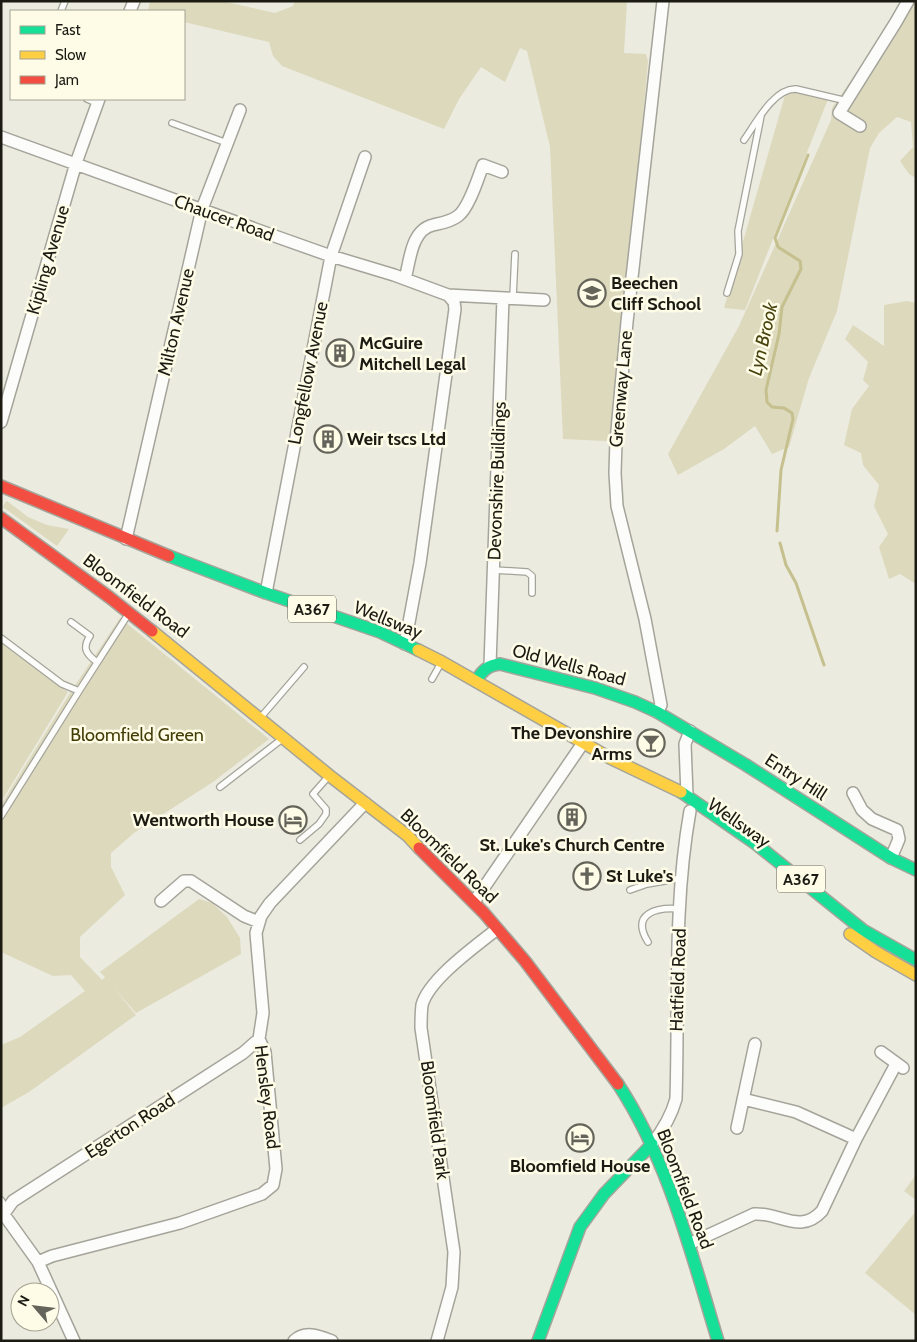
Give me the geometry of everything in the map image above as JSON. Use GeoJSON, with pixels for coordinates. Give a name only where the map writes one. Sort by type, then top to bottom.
{"type":"FeatureCollection","features":[{"type":"Feature","properties":{"kind":"street","name":"Greenway Lane"},"geometry":{"type":"LineString","coordinates":[[657,712],[661,705],[645,619],[617,506],[615,473],[616,441],[627,322],[662,1]]}},
{"type":"Feature","properties":{"kind":"street"},"geometry":{"type":"LineString","coordinates":[[860,126],[839,113],[908,1]]}},
{"type":"Feature","properties":{"kind":"street","name":"Kipling Avenue"},"geometry":{"type":"LineString","coordinates":[[1,422],[94,100]]}},
{"type":"Feature","properties":{"kind":"street","name":"Milton Avenue"},"geometry":{"type":"LineString","coordinates":[[126,539],[202,209],[240,110]]}},
{"type":"Feature","properties":{"kind":"street","name":"Chaucer Road"},"geometry":{"type":"LineString","coordinates":[[1,137],[331,256],[448,295],[544,300]]}},
{"type":"Feature","properties":{"kind":"street","name":"Longfellow Avenue"},"geometry":{"type":"LineString","coordinates":[[266,593],[331,256],[365,157]]}},
{"type":"Feature","properties":{"kind":"street"},"geometry":{"type":"LineString","coordinates":[[404,279],[415,240],[422,230],[431,225],[448,222],[460,216],[483,165],[502,172]]}},
{"type":"Feature","properties":{"kind":"street"},"geometry":{"type":"LineString","coordinates":[[406,644],[420,563],[455,309],[454,302],[448,295]]}},
{"type":"Feature","properties":{"kind":"street","name":"Devonshire Buildings"},"geometry":{"type":"LineString","coordinates":[[490,665],[508,298]]}},
{"type":"Feature","properties":{"kind":"street","name":"Wellsway"},"geometry":{"type":"LineString","coordinates":[[1,486],[126,539],[266,593],[380,632],[442,662],[610,758],[687,795],[768,853],[863,930],[916,960]]}},
{"type":"Feature","properties":{"kind":"street","name":"Bloomfield Road"},"geometry":{"type":"LineString","coordinates":[[1,518],[180,652],[330,776],[408,836],[474,902],[525,961],[614,1078],[637,1115],[652,1144],[675,1202],[718,1341]]}},
{"type":"Feature","properties":{"kind":"street","name":"Old Wells Road"},"geometry":{"type":"LineString","coordinates":[[476,681],[481,673],[490,665],[500,664],[595,688],[657,712]]}},
{"type":"Feature","properties":{"kind":"street","name":"Entry Hill"},"geometry":{"type":"LineString","coordinates":[[657,712],[891,858],[916,870]]}},
{"type":"Feature","properties":{"kind":"street"},"geometry":{"type":"LineString","coordinates":[[690,731],[685,744],[687,795],[690,811]]}},
{"type":"Feature","properties":{"kind":"street"},"geometry":{"type":"LineString","coordinates":[[474,902],[583,743]]}},
{"type":"Feature","properties":{"kind":"street","name":"Wellsway"},"geometry":{"type":"LineString","coordinates":[[610,758],[627,772],[690,811],[761,859],[854,937],[916,975]]}},
{"type":"Feature","properties":{"kind":"street"},"geometry":{"type":"LineString","coordinates":[[853,793],[862,810],[872,820],[897,830],[899,839],[891,858]]}},
{"type":"Feature","properties":{"kind":"street","name":"Hensley Road"},"geometry":{"type":"LineString","coordinates":[[38,1262],[52,1256],[180,1223],[262,1194],[273,1184],[276,1169],[265,1052],[259,1038],[263,1014],[256,933],[264,911],[270,903],[365,803]]}},
{"type":"Feature","properties":{"kind":"street","name":"Hatfield Road"},"geometry":{"type":"LineString","coordinates":[[652,1144],[667,1123],[676,1099],[676,978],[685,838],[690,811]]}},
{"type":"Feature","properties":{"kind":"street"},"geometry":{"type":"LineString","coordinates":[[161,901],[184,881],[191,881],[244,916],[259,922]]}},
{"type":"Feature","properties":{"kind":"street","name":"Bloomfield Park"},"geometry":{"type":"LineString","coordinates":[[437,1341],[452,1287],[454,1252],[421,1017],[423,1004],[429,991],[439,978],[497,929]]}},
{"type":"Feature","properties":{"kind":"street","name":"Egerton Road"},"geometry":{"type":"LineString","coordinates":[[3,1209],[244,1053],[259,1038]]}},
{"type":"Feature","properties":{"kind":"street"},"geometry":{"type":"LineString","coordinates":[[736,1128],[755,1044]]}},
{"type":"Feature","properties":{"kind":"street"},"geometry":{"type":"LineString","coordinates":[[689,1244],[754,1214],[762,1213],[802,1223],[812,1221],[822,1211],[856,1140],[900,1066],[881,1052]]}},
{"type":"Feature","properties":{"kind":"street"},"geometry":{"type":"LineString","coordinates":[[742,1099],[796,1112],[856,1140]]}},
{"type":"Feature","properties":{"kind":"street"},"geometry":{"type":"LineString","coordinates":[[538,1341],[580,1227],[586,1216],[594,1204],[652,1144]]}},
{"type":"Feature","properties":{"kind":"street"},"geometry":{"type":"LineString","coordinates":[[3,1209],[38,1262],[74,1341]]}},
{"type":"Feature","properties":{"kind":"street"},"geometry":{"type":"LineString","coordinates":[[294,1341],[301,1335],[308,1334],[332,1341]]}},
{"type":"Feature","properties":{"kind":"lane"},"geometry":{"type":"LineString","coordinates":[[744,140],[780,93],[789,88],[796,88],[847,101]]}},
{"type":"Feature","properties":{"kind":"lane"},"geometry":{"type":"LineString","coordinates":[[727,293],[739,254],[738,231],[761,116]]}},
{"type":"Feature","properties":{"kind":"lane"},"geometry":{"type":"LineString","coordinates":[[172,123],[228,143]]}},
{"type":"Feature","properties":{"kind":"lane"},"geometry":{"type":"LineString","coordinates":[[508,298],[515,254]]}},
{"type":"Feature","properties":{"kind":"lane"},"geometry":{"type":"LineString","coordinates":[[494,570],[527,572],[532,576],[532,592]]}},
{"type":"Feature","properties":{"kind":"lane"},"geometry":{"type":"LineString","coordinates":[[1,816],[129,613]]}},
{"type":"Feature","properties":{"kind":"lane"},"geometry":{"type":"LineString","coordinates":[[71,622],[90,636],[85,650],[97,662]]}},
{"type":"Feature","properties":{"kind":"lane"},"geometry":{"type":"LineString","coordinates":[[1,638],[62,684],[79,691]]}},
{"type":"Feature","properties":{"kind":"lane"},"geometry":{"type":"LineString","coordinates":[[432,679],[442,662]]}},
{"type":"Feature","properties":{"kind":"lane"},"geometry":{"type":"LineString","coordinates":[[259,718],[304,667]]}},
{"type":"Feature","properties":{"kind":"lane"},"geometry":{"type":"LineString","coordinates":[[220,787],[284,738]]}},
{"type":"Feature","properties":{"kind":"lane"},"geometry":{"type":"LineString","coordinates":[[300,840],[319,824],[326,814],[326,809],[313,794],[330,776]]}},
{"type":"Feature","properties":{"kind":"lane"},"geometry":{"type":"LineString","coordinates":[[630,890],[647,884],[682,878]]}},
{"type":"Feature","properties":{"kind":"lane"},"geometry":{"type":"LineString","coordinates":[[648,942],[642,928],[645,917],[656,910],[680,909]]}},
{"type":"Feature","properties":{"kind":"green space","name":"Beechen Cliff School"},"geometry":{"type":"Polygon","coordinates":[[[150,1],[222,1],[275,13],[293,6],[295,1],[627,1],[624,53],[646,54],[648,61],[614,436],[606,441],[563,439],[550,147],[527,51],[520,48],[505,82],[481,67],[459,99],[444,129],[282,66],[273,56],[269,42],[185,22],[185,10],[148,10],[150,1]]]}},
{"type":"Feature","properties":{"kind":"green space"},"geometry":{"type":"Polygon","coordinates":[[[903,1],[916,1],[916,178],[909,174],[900,161],[913,147],[911,122],[897,117],[879,133],[870,148],[837,311],[809,378],[789,447],[772,454],[755,426],[724,449],[678,475],[668,454],[739,326],[831,120],[832,108],[899,10],[903,1]]]}},
{"type":"Feature","properties":{"kind":"green space"},"geometry":{"type":"Polygon","coordinates":[[[787,88],[828,99],[745,310],[724,308],[787,88]]]}},
{"type":"Feature","properties":{"kind":"green space"},"geometry":{"type":"Polygon","coordinates":[[[907,301],[916,303],[916,584],[900,574],[889,579],[879,547],[888,534],[874,506],[879,485],[863,465],[861,453],[844,445],[852,409],[869,386],[863,380],[868,362],[845,339],[853,325],[884,346],[884,305],[907,301]]]}},
{"type":"Feature","properties":{"kind":"green space"},"geometry":{"type":"Polygon","coordinates":[[[7,501],[28,517],[47,525],[69,529],[57,546],[3,507],[7,501]]]}},
{"type":"Feature","properties":{"kind":"green space","name":"Bloomfield Green"},"geometry":{"type":"Polygon","coordinates":[[[120,618],[269,739],[213,782],[134,833],[111,853],[111,867],[125,895],[80,937],[80,957],[102,980],[105,977],[100,972],[199,899],[212,903],[227,917],[240,938],[241,954],[136,1013],[113,987],[136,1015],[29,1092],[1,1108],[1,1045],[20,1037],[85,991],[71,975],[53,976],[1,952],[1,805],[70,693],[120,618]]]}},
{"type":"Feature","properties":{"kind":"green space"},"geometry":{"type":"Polygon","coordinates":[[[1,643],[68,692],[1,802],[1,643]]]}},
{"type":"Feature","properties":{"kind":"green space"},"geometry":{"type":"Polygon","coordinates":[[[916,1175],[916,1200],[904,1191],[916,1175]]]}},
{"type":"Feature","properties":{"kind":"green space"},"geometry":{"type":"Polygon","coordinates":[[[916,1211],[916,1315],[865,1273],[916,1211]]]}},
{"type":"Feature","properties":{"kind":"waterway","name":"Lyn Brook"},"geometry":{"type":"LineString","coordinates":[[777,531],[781,470],[793,419],[792,413],[784,408],[772,407],[767,402],[766,390],[779,334],[782,307],[801,269],[800,261],[778,247],[775,238],[808,155]]}},
{"type":"Feature","properties":{"kind":"waterway","name":"Lyn Brook"},"geometry":{"type":"LineString","coordinates":[[780,543],[786,565],[796,583],[824,665]]}},
{"type":"Feature","properties":{"kind":"traffic: fast"},"geometry":{"type":"LineString","coordinates":[[169,556],[266,593],[380,632],[418,650]]}},
{"type":"Feature","properties":{"kind":"traffic: fast"},"geometry":{"type":"LineString","coordinates":[[476,681],[486,669],[500,664],[595,688],[635,702],[657,712],[746,765],[891,858],[916,870]]}},
{"type":"Feature","properties":{"kind":"traffic: fast"},"geometry":{"type":"LineString","coordinates":[[681,792],[756,844],[863,930],[916,960]]}},
{"type":"Feature","properties":{"kind":"traffic: fast"},"geometry":{"type":"LineString","coordinates":[[618,1084],[636,1114],[665,1176],[688,1242],[718,1341]]}},
{"type":"Feature","properties":{"kind":"traffic: fast"},"geometry":{"type":"LineString","coordinates":[[538,1341],[580,1227],[604,1194],[652,1144]]}},
{"type":"Feature","properties":{"kind":"traffic: slow"},"geometry":{"type":"LineString","coordinates":[[152,631],[330,776],[408,836],[419,848]]}},
{"type":"Feature","properties":{"kind":"traffic: slow"},"geometry":{"type":"LineString","coordinates":[[418,650],[610,758],[681,792]]}},
{"type":"Feature","properties":{"kind":"traffic: slow"},"geometry":{"type":"LineString","coordinates":[[850,934],[876,952],[916,975]]}},
{"type":"Feature","properties":{"kind":"traffic: jam"},"geometry":{"type":"LineString","coordinates":[[1,486],[169,556]]}},
{"type":"Feature","properties":{"kind":"traffic: jam"},"geometry":{"type":"LineString","coordinates":[[1,518],[152,631]]}},
{"type":"Feature","properties":{"kind":"traffic: jam"},"geometry":{"type":"LineString","coordinates":[[419,848],[484,913],[525,961],[618,1084]]}},
{"type":"Feature","properties":{"kind":"place","name":"Beechen Cliff School"},"geometry":{"type":"Point","coordinates":[592,293]}},
{"type":"Feature","properties":{"kind":"place","name":"McGuire Mitchell Legal"},"geometry":{"type":"Point","coordinates":[340,353]}},
{"type":"Feature","properties":{"kind":"place","name":"Weir tscs Ltd"},"geometry":{"type":"Point","coordinates":[328,439]}},
{"type":"Feature","properties":{"kind":"place","name":"The Devonshire Arms"},"geometry":{"type":"Point","coordinates":[651,743]}},
{"type":"Feature","properties":{"kind":"place","name":"St. Luke's Church Centre"},"geometry":{"type":"Point","coordinates":[572,817]}},
{"type":"Feature","properties":{"kind":"place","name":"Wentworth House"},"geometry":{"type":"Point","coordinates":[293,820]}},
{"type":"Feature","properties":{"kind":"place","name":"St Luke's"},"geometry":{"type":"Point","coordinates":[587,876]}},
{"type":"Feature","properties":{"kind":"place","name":"Bloomfield House"},"geometry":{"type":"Point","coordinates":[580,1138]}}]}
